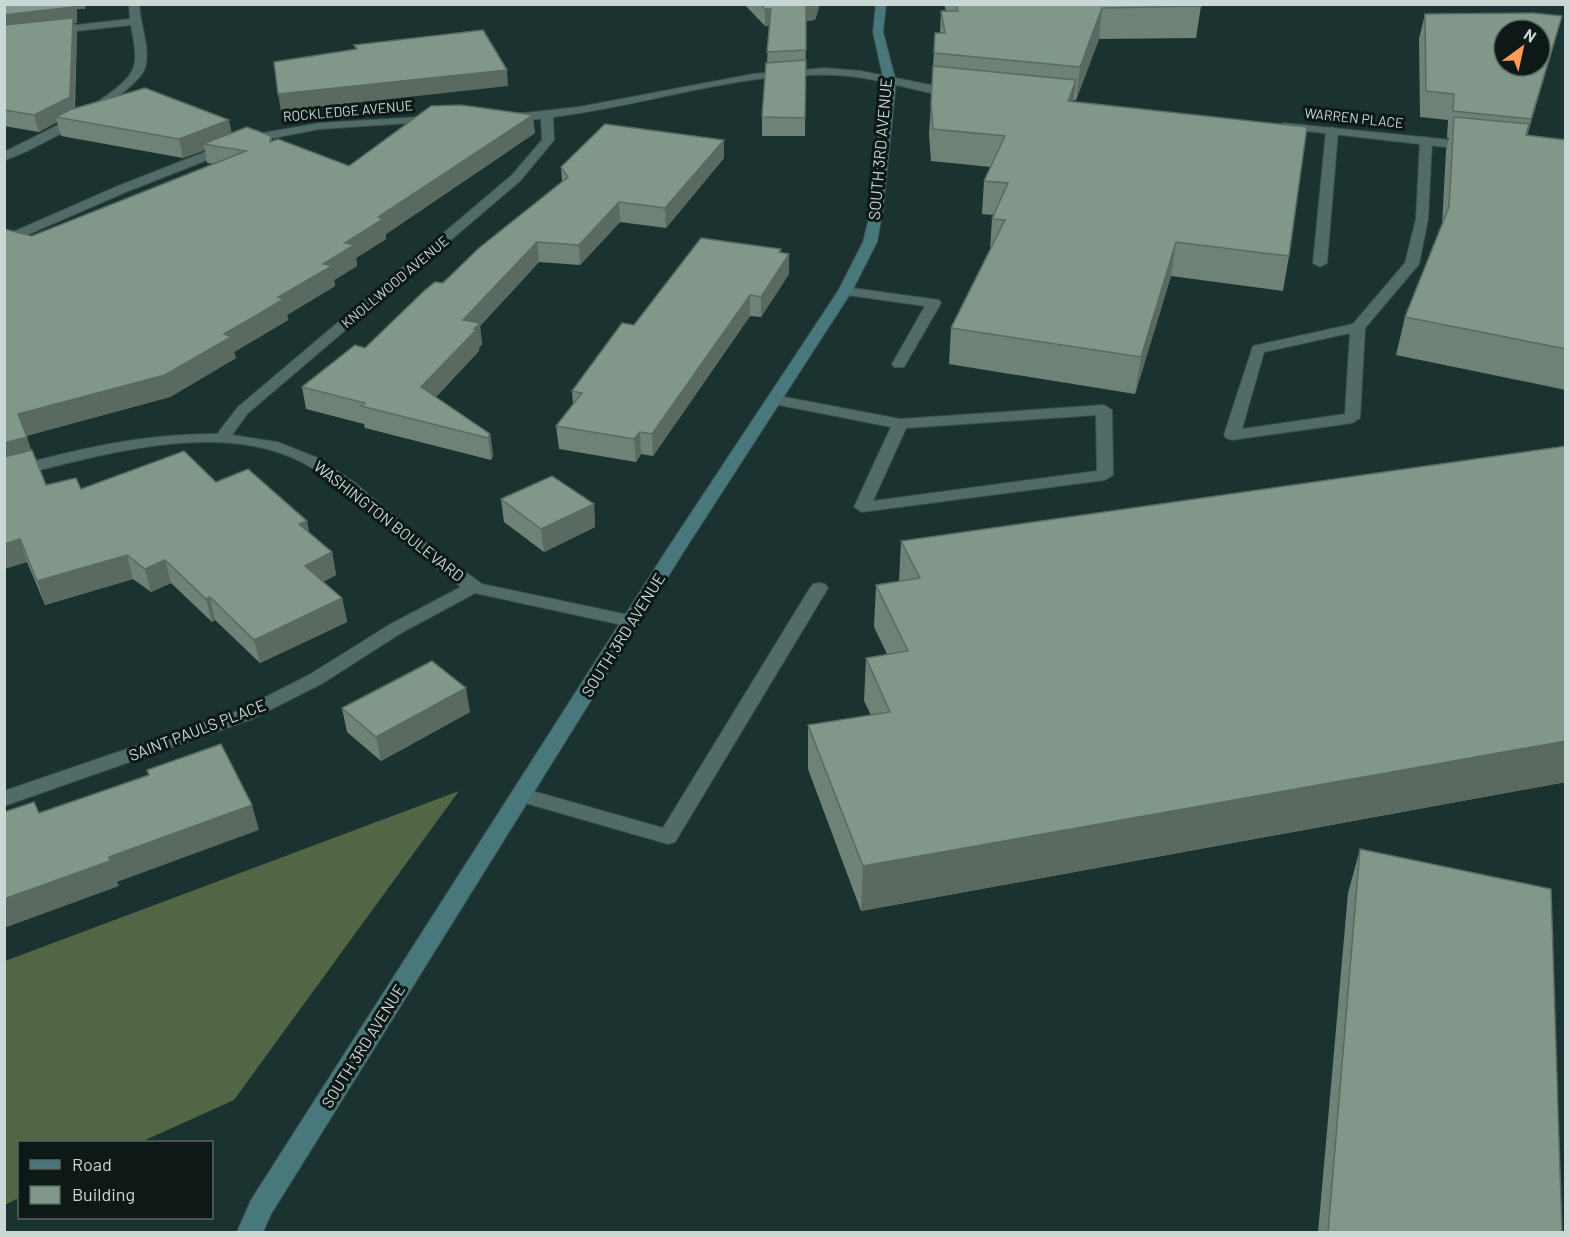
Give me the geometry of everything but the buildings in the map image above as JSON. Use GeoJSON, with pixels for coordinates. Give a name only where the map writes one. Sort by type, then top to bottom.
{"type":"FeatureCollection","features":[{"type":"Feature","properties":{"kind":"street"},"geometry":{"type":"LineString","coordinates":[[4,158],[107,99],[132,82],[139,71],[141,61],[134,22],[134,4]]}},
{"type":"Feature","properties":{"kind":"street","name":"SOUTH 3RD AVENUE"},"geometry":{"type":"LineString","coordinates":[[250,1233],[260,1208],[632,621],[845,291],[870,242],[877,210],[890,82],[878,32],[881,4]]}},
{"type":"Feature","properties":{"kind":"street"},"geometry":{"type":"LineString","coordinates":[[4,36],[134,22]]}},
{"type":"Feature","properties":{"kind":"street"},"geometry":{"type":"LineString","coordinates":[[501,117],[547,116],[611,106],[744,78],[790,73],[848,72],[932,91],[966,94]]}},
{"type":"Feature","properties":{"kind":"street","name":"KNOLLWOOD AVENUE"},"geometry":{"type":"LineString","coordinates":[[222,438],[243,410],[516,178],[548,140],[547,116]]}},
{"type":"Feature","properties":{"kind":"street","name":"ROCKLEDGE AVENUE"},"geometry":{"type":"LineString","coordinates":[[4,241],[122,189],[250,139],[320,126],[454,118]]}},
{"type":"Feature","properties":{"kind":"street","name":"WARREN PLACE"},"geometry":{"type":"LineString","coordinates":[[1274,125],[1483,147]]}},
{"type":"Feature","properties":{"kind":"street"},"geometry":{"type":"LineString","coordinates":[[1320,263],[1332,131]]}},
{"type":"Feature","properties":{"kind":"street"},"geometry":{"type":"LineString","coordinates":[[1358,327],[1258,349],[1232,435],[1352,418],[1358,327],[1412,264],[1422,219],[1426,141]]}},
{"type":"Feature","properties":{"kind":"street"},"geometry":{"type":"LineString","coordinates":[[4,224],[23,232]]}},
{"type":"Feature","properties":{"kind":"street"},"geometry":{"type":"LineString","coordinates":[[845,291],[934,303],[898,364]]}},
{"type":"Feature","properties":{"kind":"street"},"geometry":{"type":"LineString","coordinates":[[774,400],[900,424],[1104,410],[1106,475],[862,507],[900,424]]}},
{"type":"Feature","properties":{"kind":"street","name":"WASHINGTON BOULEVARD"},"geometry":{"type":"LineString","coordinates":[[4,474],[48,461],[127,445],[166,440],[222,438],[265,444],[313,460],[340,478],[410,539],[474,587],[632,621]]}},
{"type":"Feature","properties":{"kind":"street","name":"SAINT PAULS PLACE"},"geometry":{"type":"LineString","coordinates":[[4,799],[245,715],[316,679],[395,629],[474,587]]}},
{"type":"Feature","properties":{"kind":"street"},"geometry":{"type":"LineString","coordinates":[[522,795],[668,837],[819,588]]}},
{"type":"Feature","properties":{"kind":"green space"},"geometry":{"type":"Polygon","coordinates":[[[459,791],[234,1100],[143,1141],[18,1141],[18,1198],[5,1205],[5,961],[459,791]]]}}]}
